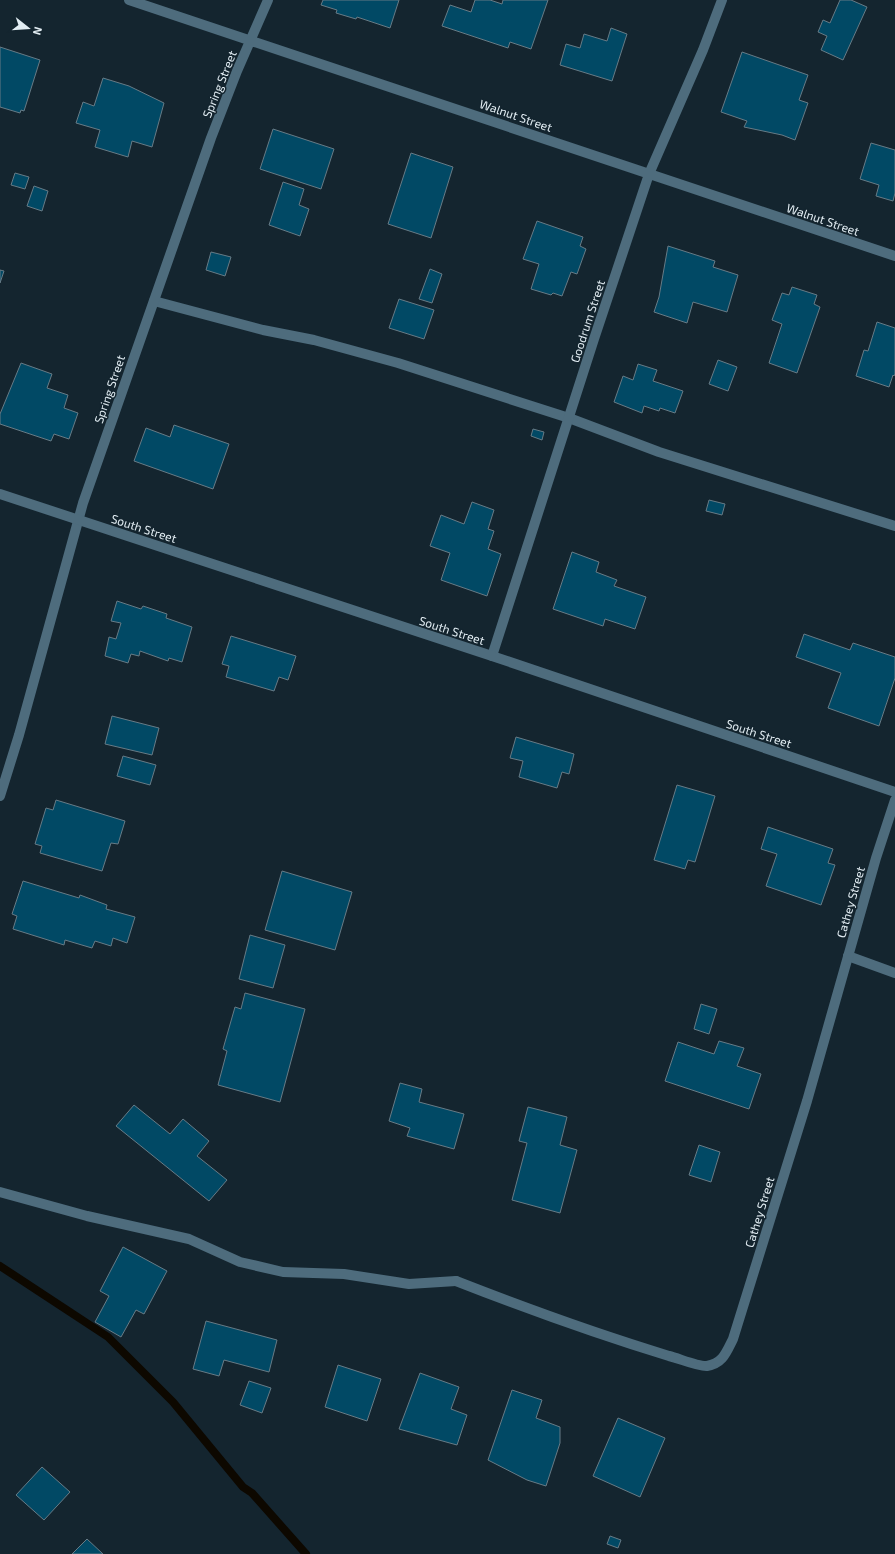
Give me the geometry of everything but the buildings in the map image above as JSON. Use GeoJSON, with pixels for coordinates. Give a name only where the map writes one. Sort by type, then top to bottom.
{"type":"FeatureCollection","features":[{"type":"Feature","properties":{"kind":"street","name":"Walnut Street"},"geometry":{"type":"LineString","coordinates":[[129,0],[895,256]]}},
{"type":"Feature","properties":{"kind":"street","name":"Spring Street"},"geometry":{"type":"LineString","coordinates":[[0,796],[21,727],[78,520],[211,138],[250,40],[268,0]]}},
{"type":"Feature","properties":{"kind":"street","name":"Goodrum Street"},"geometry":{"type":"LineString","coordinates":[[492,656],[568,418],[650,174],[703,50],[722,0]]}},
{"type":"Feature","properties":{"kind":"street"},"geometry":{"type":"LineString","coordinates":[[154,301],[263,330],[314,340],[365,353],[568,418],[659,452],[895,526]]}},
{"type":"Feature","properties":{"kind":"street","name":"South Street"},"geometry":{"type":"LineString","coordinates":[[0,494],[492,656],[895,792]]}},
{"type":"Feature","properties":{"kind":"street","name":"Cathey Street"},"geometry":{"type":"LineString","coordinates":[[0,1192],[87,1216],[189,1239],[240,1262],[283,1272],[344,1274],[409,1284],[456,1281],[507,1301],[654,1351],[705,1366],[718,1363],[724,1357],[733,1339],[808,1101],[876,858],[895,800]]}},
{"type":"Feature","properties":{"kind":"street"},"geometry":{"type":"LineString","coordinates":[[848,956],[895,973]]}},
{"type":"Feature","properties":{"kind":"waterway"},"geometry":{"type":"LineString","coordinates":[[0,1266],[108,1337],[173,1402],[243,1487],[252,1493],[306,1554]]}}]}
